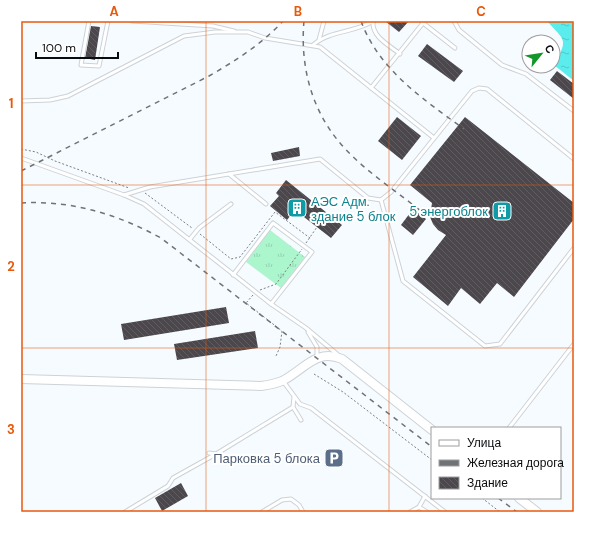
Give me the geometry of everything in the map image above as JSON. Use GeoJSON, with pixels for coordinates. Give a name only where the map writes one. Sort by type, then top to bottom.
{"type":"FeatureCollection","features":[{"type":"Feature","properties":{"kind":"main road"},"geometry":{"type":"LineString","coordinates":[[21,379],[261,386],[282,380],[316,358],[329,355],[342,359],[431,429]]}},
{"type":"Feature","properties":{"kind":"main road"},"geometry":{"type":"LineString","coordinates":[[520,499],[537,512]]}},
{"type":"Feature","properties":{"kind":"lane"},"geometry":{"type":"LineString","coordinates":[[89,21],[81,65],[99,66],[108,21]]}},
{"type":"Feature","properties":{"kind":"lane"},"geometry":{"type":"LineString","coordinates":[[132,21],[213,26],[242,32]]}},
{"type":"Feature","properties":{"kind":"lane"},"geometry":{"type":"LineString","coordinates":[[319,40],[324,21]]}},
{"type":"Feature","properties":{"kind":"lane"},"geometry":{"type":"LineString","coordinates":[[314,45],[319,40],[344,31],[363,27],[373,21]]}},
{"type":"Feature","properties":{"kind":"lane"},"geometry":{"type":"LineString","coordinates":[[373,21],[373,29],[379,37],[400,54]]}},
{"type":"Feature","properties":{"kind":"lane"},"geometry":{"type":"LineString","coordinates":[[454,21],[459,30],[502,65],[526,74],[574,111]]}},
{"type":"Feature","properties":{"kind":"lane"},"geometry":{"type":"LineString","coordinates":[[372,88],[400,54],[423,22],[455,48]]}},
{"type":"Feature","properties":{"kind":"lane"},"geometry":{"type":"LineString","coordinates":[[21,101],[50,100],[68,96],[184,36],[215,32],[248,32],[265,38],[320,47],[434,138]]}},
{"type":"Feature","properties":{"kind":"lane"},"geometry":{"type":"LineString","coordinates":[[124,195],[137,191],[229,174],[320,159],[368,198],[381,200],[391,192],[472,91],[479,88],[486,89],[574,159]]}},
{"type":"Feature","properties":{"kind":"lane"},"geometry":{"type":"LineString","coordinates":[[21,158],[124,195],[144,204],[190,239],[233,275],[306,328],[342,359]]}},
{"type":"Feature","properties":{"kind":"lane"},"geometry":{"type":"LineString","coordinates":[[229,174],[266,204]]}},
{"type":"Feature","properties":{"kind":"lane"},"geometry":{"type":"LineString","coordinates":[[381,200],[403,281],[485,346],[500,344],[574,248]]}},
{"type":"Feature","properties":{"kind":"lane"},"geometry":{"type":"LineString","coordinates":[[190,239],[196,232],[231,204]]}},
{"type":"Feature","properties":{"kind":"lane"},"geometry":{"type":"LineString","coordinates":[[233,275],[273,223],[312,252],[271,304]]}},
{"type":"Feature","properties":{"kind":"lane"},"geometry":{"type":"LineString","coordinates":[[306,328],[317,346],[316,358]]}},
{"type":"Feature","properties":{"kind":"lane"},"geometry":{"type":"LineString","coordinates":[[510,427],[574,344]]}},
{"type":"Feature","properties":{"kind":"lane"},"geometry":{"type":"LineString","coordinates":[[282,380],[300,404],[317,412],[446,512]]}},
{"type":"Feature","properties":{"kind":"lane"},"geometry":{"type":"LineString","coordinates":[[294,397],[293,407],[301,420]]}},
{"type":"Feature","properties":{"kind":"lane"},"geometry":{"type":"LineString","coordinates":[[125,512],[168,486],[173,478],[216,454],[293,407]]}},
{"type":"Feature","properties":{"kind":"lane"},"geometry":{"type":"LineString","coordinates":[[209,453],[216,454]]}},
{"type":"Feature","properties":{"kind":"lane"},"geometry":{"type":"LineString","coordinates":[[410,512],[419,507],[425,496]]}},
{"type":"Feature","properties":{"kind":"lane"},"geometry":{"type":"LineString","coordinates":[[262,512],[282,500],[291,499],[299,505],[303,512]]}},
{"type":"Feature","properties":{"kind":"lane"},"geometry":{"type":"LineString","coordinates":[[419,507],[427,512]]}},
{"type":"Feature","properties":{"kind":"path"},"geometry":{"type":"LineString","coordinates":[[21,148],[36,152],[55,161],[147,194],[231,259],[240,257],[275,212],[310,238]]}},
{"type":"Feature","properties":{"kind":"path"},"geometry":{"type":"LineString","coordinates":[[276,284],[317,227]]}},
{"type":"Feature","properties":{"kind":"path"},"geometry":{"type":"LineString","coordinates":[[246,304],[282,332],[280,347],[276,356]]}},
{"type":"Feature","properties":{"kind":"path"},"geometry":{"type":"LineString","coordinates":[[314,374],[343,392],[431,459]]}},
{"type":"Feature","properties":{"kind":"path"},"geometry":{"type":"LineString","coordinates":[[483,499],[500,512]]}},
{"type":"Feature","properties":{"kind":"green space"},"geometry":{"type":"Polygon","coordinates":[[[270,230],[305,257],[281,288],[246,262],[270,230]]]}},
{"type":"Feature","properties":{"kind":"water"},"geometry":{"type":"Polygon","coordinates":[[[547,21],[574,21],[574,81],[561,71],[561,50],[563,41],[561,34],[558,33],[547,21]]]}},
{"type":"Feature","properties":{"kind":"building"},"geometry":{"type":"Polygon","coordinates":[[[385,21],[409,21],[399,32],[385,21]]]}},
{"type":"Feature","properties":{"kind":"building"},"geometry":{"type":"Polygon","coordinates":[[[91,26],[100,27],[95,60],[85,58],[91,26]]]}},
{"type":"Feature","properties":{"kind":"building"},"geometry":{"type":"Polygon","coordinates":[[[427,44],[463,71],[454,82],[418,56],[427,44]]]}},
{"type":"Feature","properties":{"kind":"building"},"geometry":{"type":"Polygon","coordinates":[[[555,74],[561,74],[574,84],[574,99],[550,80],[555,74]]]}},
{"type":"Feature","properties":{"kind":"building"},"geometry":{"type":"Polygon","coordinates":[[[397,117],[421,136],[402,160],[378,141],[397,117]]]}},
{"type":"Feature","properties":{"kind":"building","name":"5 энергоблок"},"geometry":{"type":"Polygon","coordinates":[[[465,117],[574,203],[574,219],[514,297],[497,283],[480,304],[461,288],[448,306],[413,277],[446,235],[438,230],[433,224],[430,217],[432,203],[410,185],[465,117]]]}},
{"type":"Feature","properties":{"kind":"building"},"geometry":{"type":"Polygon","coordinates":[[[299,147],[300,156],[273,161],[271,153],[299,147]]]}},
{"type":"Feature","properties":{"kind":"building","name":"АЭС Адм. здание 5 блок"},"geometry":{"type":"Polygon","coordinates":[[[286,180],[342,225],[331,238],[295,210],[287,220],[270,206],[279,196],[276,193],[286,180]]]}},
{"type":"Feature","properties":{"kind":"building"},"geometry":{"type":"Polygon","coordinates":[[[413,209],[426,219],[413,235],[401,225],[413,209]]]}},
{"type":"Feature","properties":{"kind":"building"},"geometry":{"type":"Polygon","coordinates":[[[226,307],[229,323],[124,340],[121,324],[226,307]]]}},
{"type":"Feature","properties":{"kind":"building"},"geometry":{"type":"Polygon","coordinates":[[[255,331],[258,348],[177,360],[174,344],[255,331]]]}},
{"type":"Feature","properties":{"kind":"building"},"geometry":{"type":"Polygon","coordinates":[[[181,483],[188,496],[162,511],[155,498],[181,483]]]}},
{"type":"Feature","properties":{"kind":"railway"},"geometry":{"type":"LineString","coordinates":[[21,171],[209,76],[248,52],[283,21]]}},
{"type":"Feature","properties":{"kind":"railway"},"geometry":{"type":"LineString","coordinates":[[304,21],[303,37],[306,70],[315,101],[330,130],[349,153],[359,162],[422,212]]}},
{"type":"Feature","properties":{"kind":"railway"},"geometry":{"type":"LineString","coordinates":[[361,21],[369,38],[391,69],[418,95],[464,129]]}},
{"type":"Feature","properties":{"kind":"railway"},"geometry":{"type":"LineString","coordinates":[[21,203],[58,204],[93,210],[128,222],[161,238],[431,446]]}},
{"type":"Feature","properties":{"kind":"railway"},"geometry":{"type":"LineString","coordinates":[[499,499],[517,512]]}},
{"type":"Feature","properties":{"kind":"place","name":"АЭС Адм. здание 5 блок"},"geometry":{"type":"Point","coordinates":[297,208]}},
{"type":"Feature","properties":{"kind":"place","name":"5 энергоблок"},"geometry":{"type":"Point","coordinates":[502,211]}},
{"type":"Feature","properties":{"kind":"place","name":"Парковка 5 блока"},"geometry":{"type":"Point","coordinates":[334,458]}}]}
